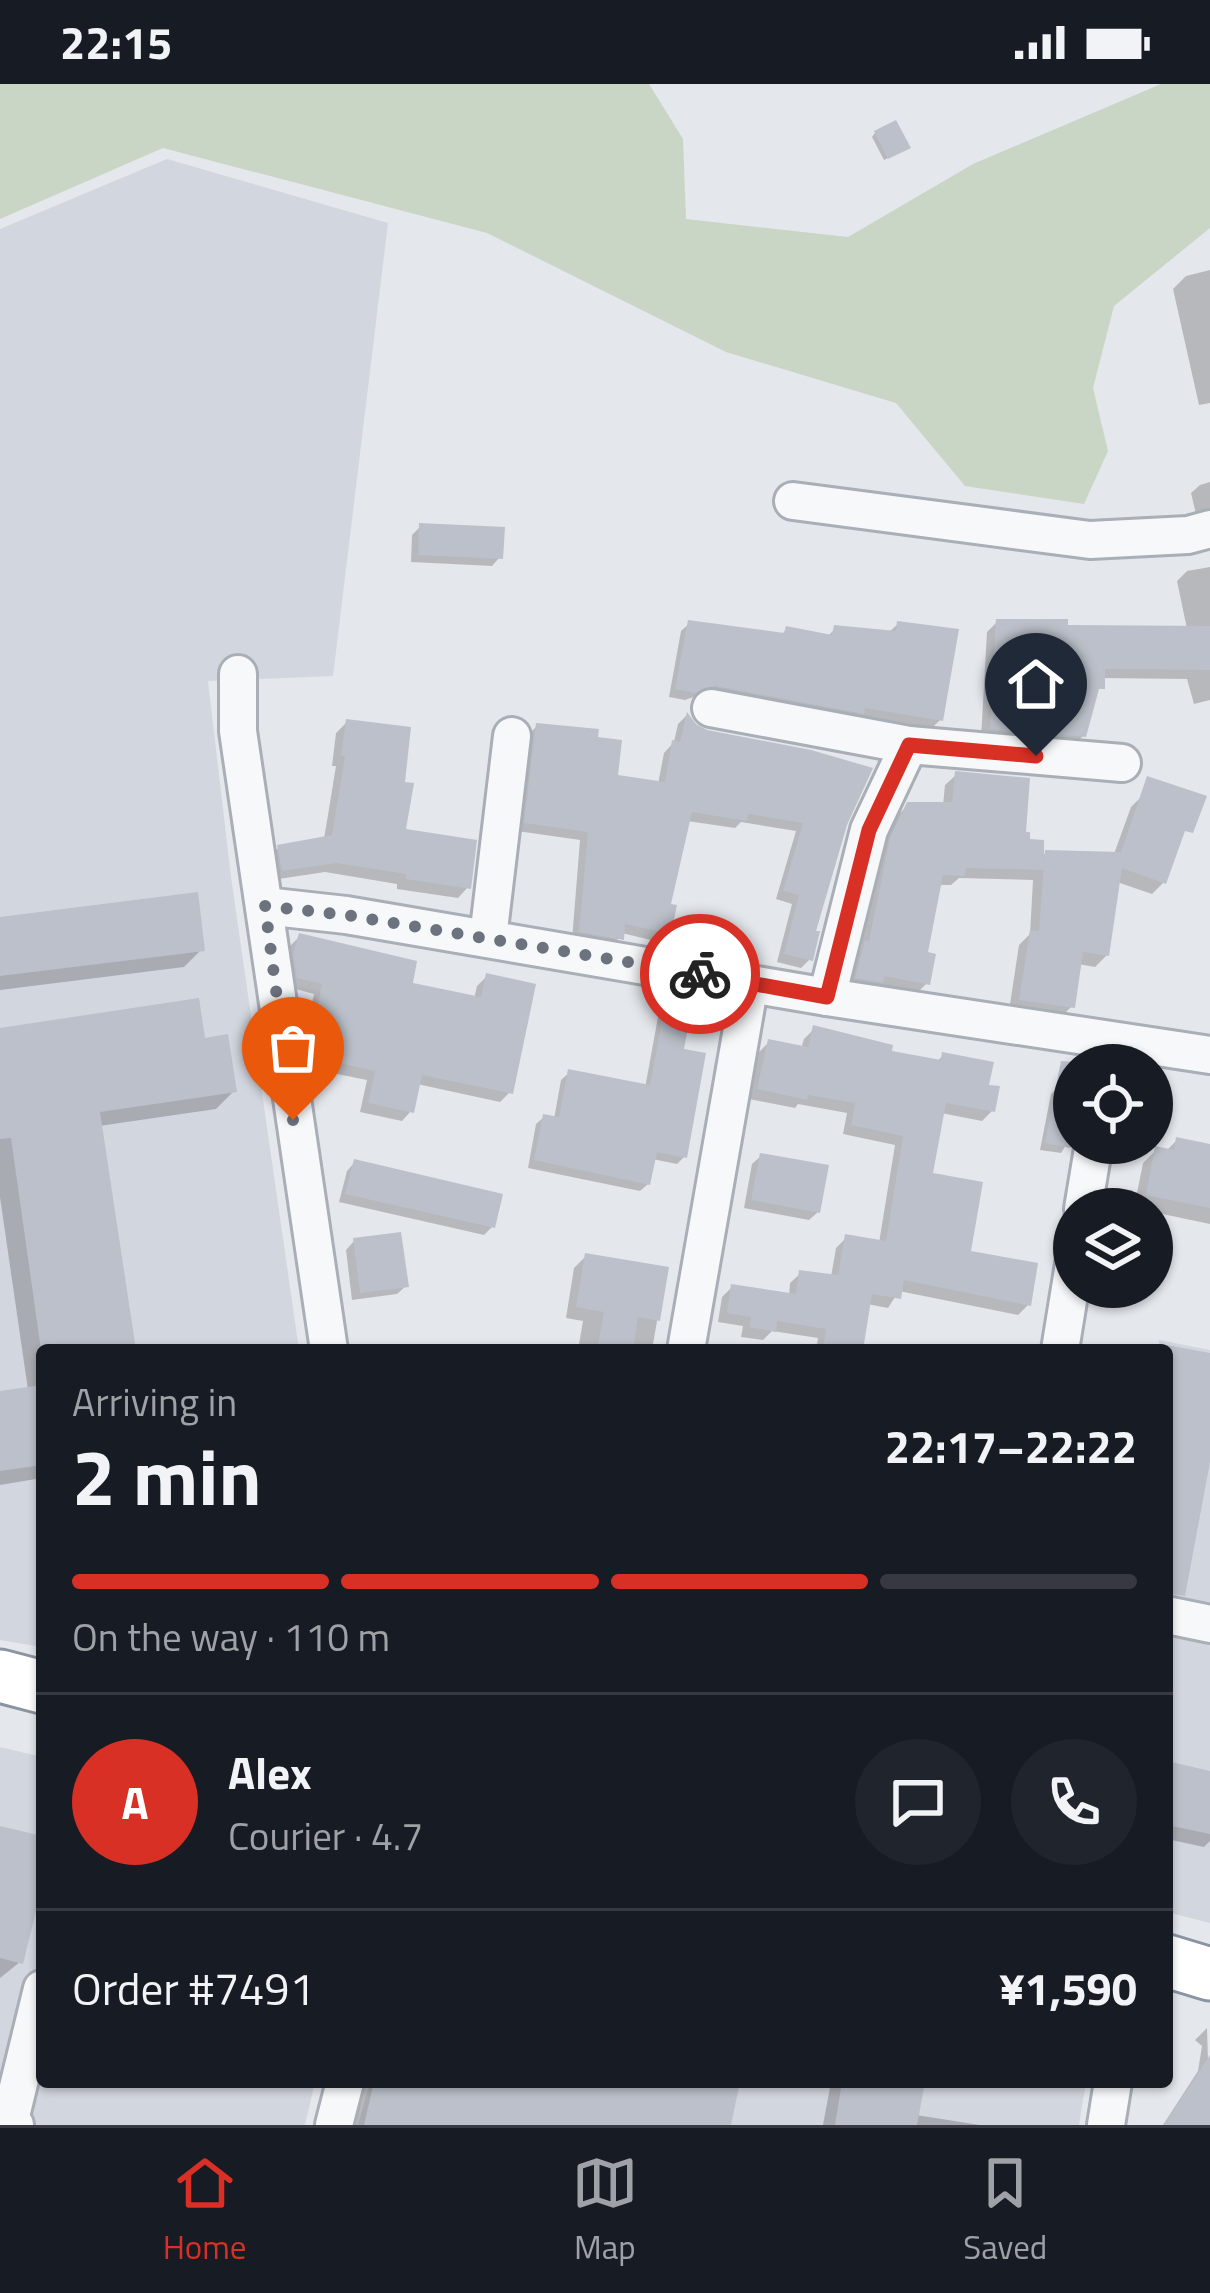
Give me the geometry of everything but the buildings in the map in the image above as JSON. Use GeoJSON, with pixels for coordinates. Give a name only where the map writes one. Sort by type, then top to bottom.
{"type":"FeatureCollection","features":[{"type":"Feature","properties":{"kind":"highway"},"geometry":{"type":"LineString","coordinates":[[0,1676],[36,1685]]}},
{"type":"Feature","properties":{"kind":"highway"},"geometry":{"type":"LineString","coordinates":[[1173,1963],[1210,1974]]}},
{"type":"Feature","properties":{"kind":"street"},"geometry":{"type":"LineString","coordinates":[[793,501],[1090,541],[1210,530]]}},
{"type":"Feature","properties":{"kind":"street"},"geometry":{"type":"LineString","coordinates":[[238,674],[238,731],[328,1344]]}},
{"type":"Feature","properties":{"kind":"street"},"geometry":{"type":"LineString","coordinates":[[711,708],[909,745],[1122,764]]}},
{"type":"Feature","properties":{"kind":"street"},"geometry":{"type":"LineString","coordinates":[[488,938],[512,736]]}},
{"type":"Feature","properties":{"kind":"street"},"geometry":{"type":"LineString","coordinates":[[827,997],[869,830],[909,745]]}},
{"type":"Feature","properties":{"kind":"street"},"geometry":{"type":"LineString","coordinates":[[265,906],[488,938],[1072,1044]]}},
{"type":"Feature","properties":{"kind":"street"},"geometry":{"type":"LineString","coordinates":[[687,1344],[749,983]]}},
{"type":"Feature","properties":{"kind":"street"},"geometry":{"type":"LineString","coordinates":[[1173,1054],[1210,1055]]}},
{"type":"Feature","properties":{"kind":"street"},"geometry":{"type":"LineString","coordinates":[[1061,1344],[1067,1308]]}},
{"type":"Feature","properties":{"kind":"street"},"geometry":{"type":"LineString","coordinates":[[1173,1616],[1210,1624]]}},
{"type":"Feature","properties":{"kind":"street"},"geometry":{"type":"LineString","coordinates":[[14,2125],[9,2124],[36,2014]]}},
{"type":"Feature","properties":{"kind":"street"},"geometry":{"type":"LineString","coordinates":[[334,2125],[343,2088]]}},
{"type":"Feature","properties":{"kind":"street"},"geometry":{"type":"LineString","coordinates":[[1106,2125],[1112,2088]]}},
{"type":"Feature","properties":{"kind":"shaded area"},"geometry":{"type":"Polygon","coordinates":[[[167,159],[388,223],[333,676],[208,681],[231,877],[298,1344],[36,1344],[36,1646],[0,1640],[0,229],[167,159]]]}},
{"type":"Feature","properties":{"kind":"shaded area"},"geometry":{"type":"Polygon","coordinates":[[[1159,1340],[1210,1350],[1210,1608],[1173,1601],[1173,1344],[1159,1344],[1159,1340]]]}},
{"type":"Feature","properties":{"kind":"shaded area"},"geometry":{"type":"Polygon","coordinates":[[[1173,1627],[1210,1636],[1210,1923],[1173,1914],[1173,1627]]]}},
{"type":"Feature","properties":{"kind":"shaded area"},"geometry":{"type":"Polygon","coordinates":[[[0,1747],[36,1756],[36,2088],[314,2088],[305,2125],[0,2125],[0,1747]]]}},
{"type":"Feature","properties":{"kind":"shaded area"},"geometry":{"type":"Polygon","coordinates":[[[368,2088],[1085,2088],[1079,2125],[358,2125],[368,2088]]]}},
{"type":"Feature","properties":{"kind":"green space"},"geometry":{"type":"Polygon","coordinates":[[[0,84],[649,84],[683,139],[686,219],[848,237],[973,164],[1161,84],[1210,84],[1210,228],[1114,306],[1093,388],[1108,451],[1084,504],[965,486],[896,403],[726,352],[487,233],[163,148],[0,219],[0,84]]]}},
{"type":"Feature","properties":{"kind":"way so far"},"geometry":{"type":"LineString","coordinates":[[293,1120],[265,906],[346,915],[700,974]]}},
{"type":"Feature","properties":{"kind":"route"},"geometry":{"type":"LineString","coordinates":[[700,974],[827,997],[869,830],[909,745],[1036,756]]}}]}
